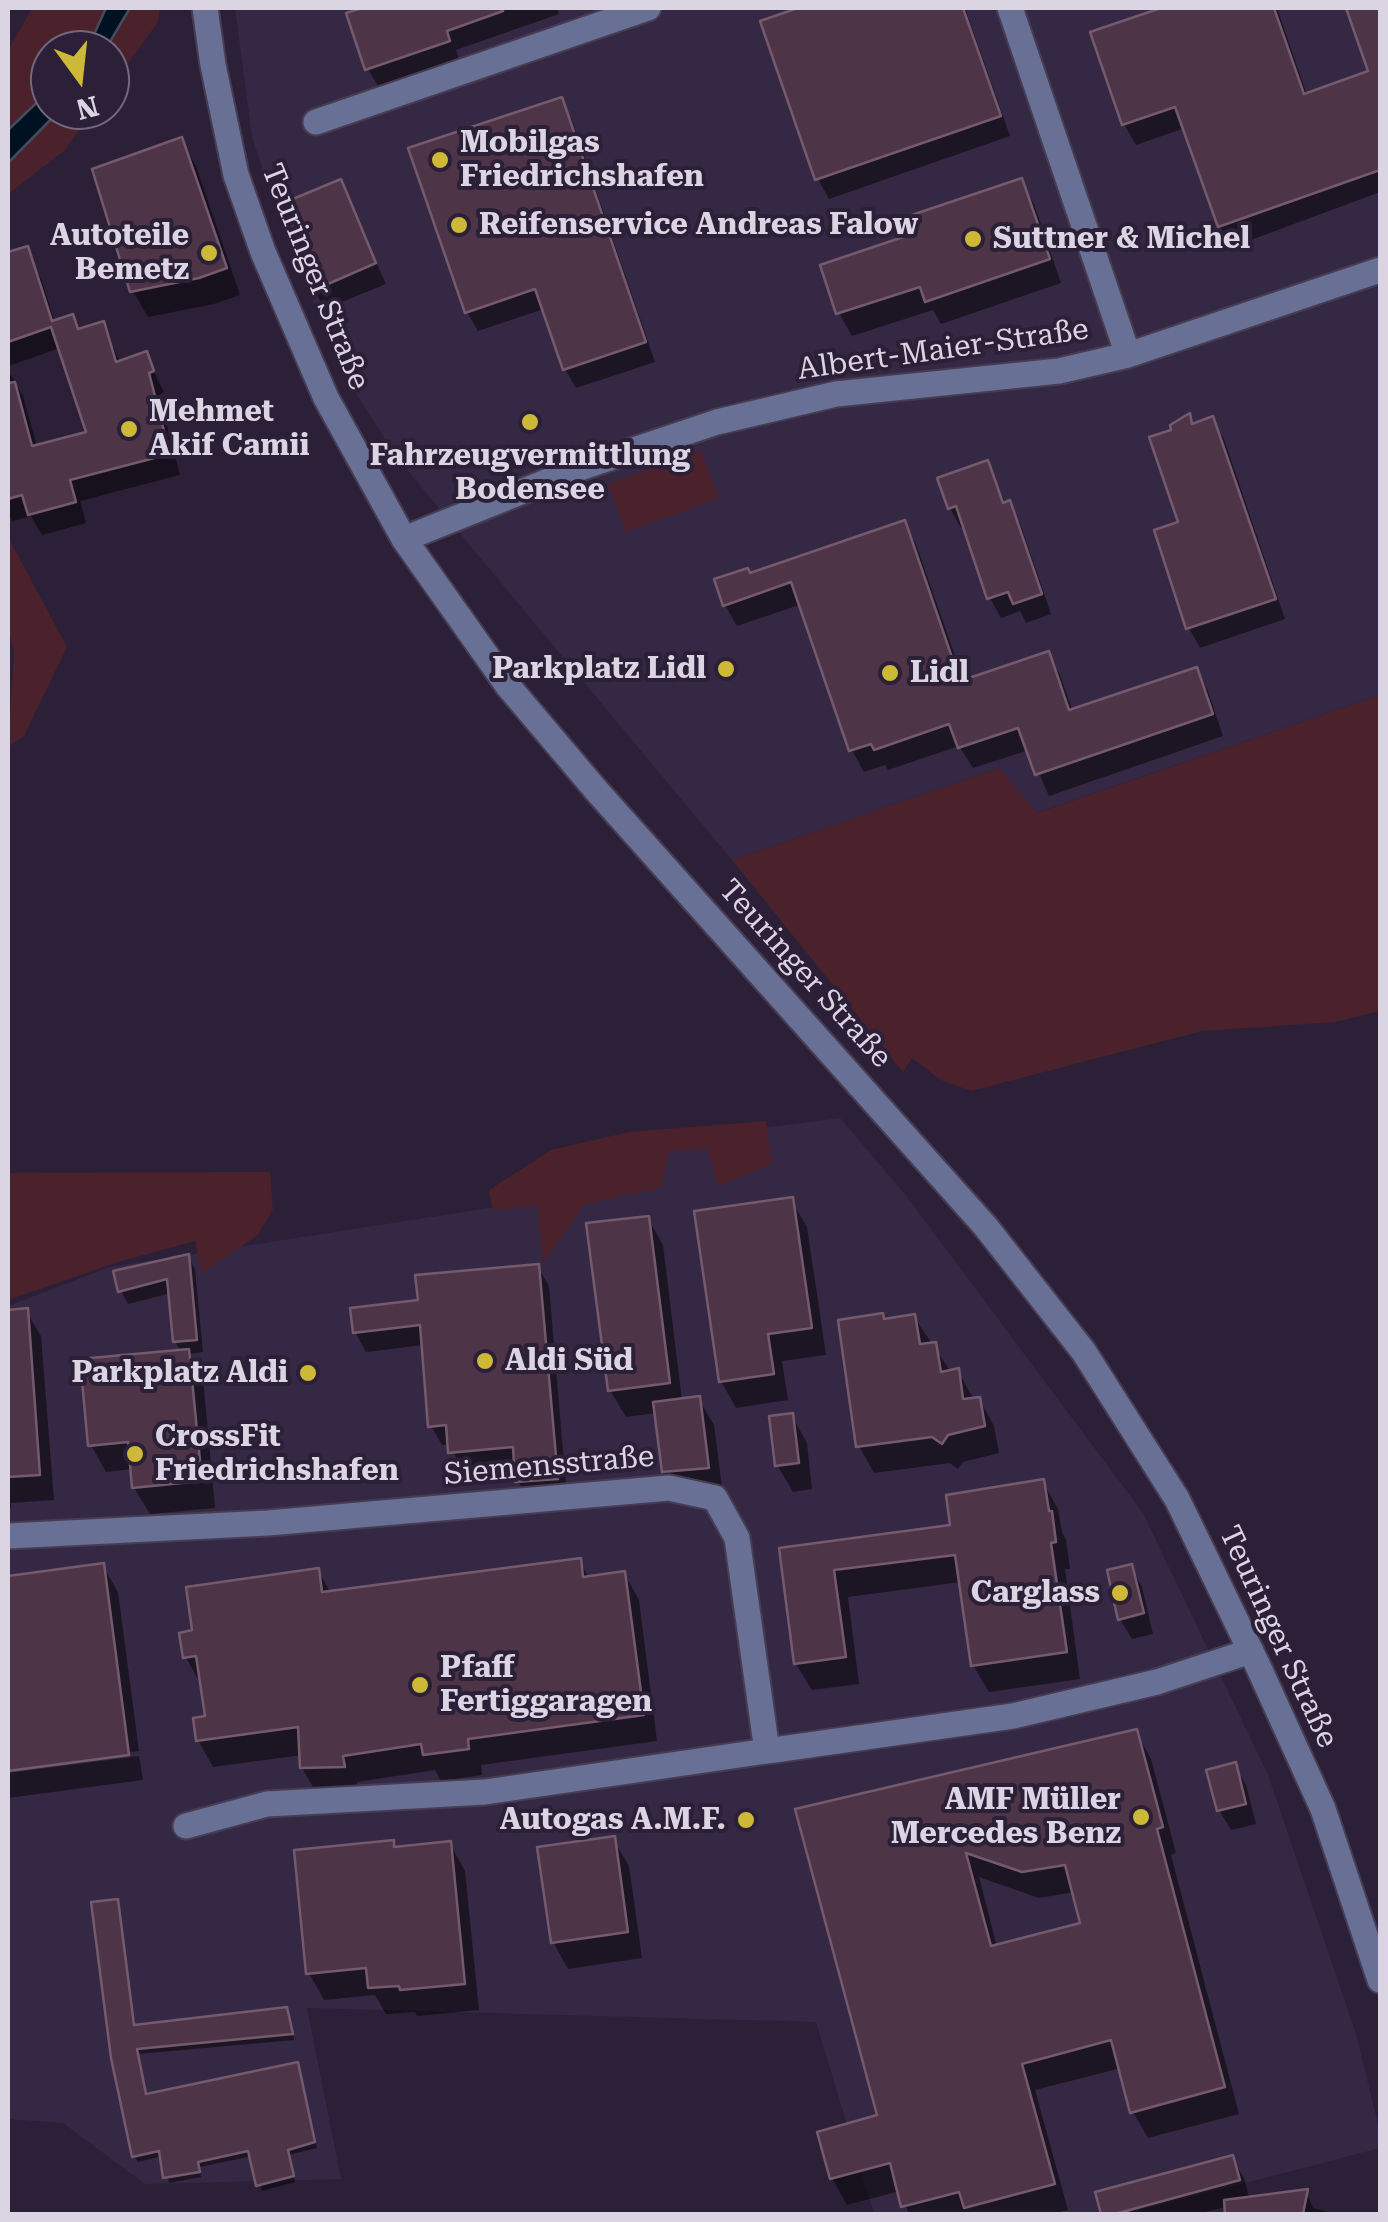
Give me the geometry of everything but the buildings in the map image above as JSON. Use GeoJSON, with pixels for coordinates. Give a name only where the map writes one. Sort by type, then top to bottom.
{"type":"FeatureCollection","features":[{"type":"Feature","properties":{"kind":"street","name":"Teuringer Straße"},"geometry":{"type":"LineString","coordinates":[[206,8],[213,64],[236,175],[263,252],[326,398],[404,539],[508,686],[973,1212],[1084,1352],[1178,1499],[1251,1651],[1323,1809],[1380,1980]]}},
{"type":"Feature","properties":{"kind":"street"},"geometry":{"type":"LineString","coordinates":[[316,122],[648,8]]}},
{"type":"Feature","properties":{"kind":"street"},"geometry":{"type":"LineString","coordinates":[[1010,8],[1128,355]]}},
{"type":"Feature","properties":{"kind":"street","name":"Albert-Maier-Straße"},"geometry":{"type":"LineString","coordinates":[[404,539],[582,467],[716,422],[836,394],[1059,370],[1128,355],[1380,270]]}},
{"type":"Feature","properties":{"kind":"street","name":"Siemensstraße"},"geometry":{"type":"LineString","coordinates":[[8,1536],[268,1522],[669,1488],[715,1498],[737,1538],[767,1751]]}},
{"type":"Feature","properties":{"kind":"street"},"geometry":{"type":"LineString","coordinates":[[186,1826],[266,1804],[485,1792],[1013,1716],[1157,1682],[1251,1651]]}},
{"type":"Feature","properties":{"kind":"shaded area"},"geometry":{"type":"Polygon","coordinates":[[[32,8],[106,8],[96,30],[30,30],[30,109],[8,130],[8,50],[32,8]]]}},
{"type":"Feature","properties":{"kind":"shaded area"},"geometry":{"type":"Polygon","coordinates":[[[130,8],[160,8],[158,22],[130,60],[130,30],[117,30],[130,8]]]}},
{"type":"Feature","properties":{"kind":"shaded area"},"geometry":{"type":"Polygon","coordinates":[[[235,8],[1380,8],[1380,695],[1036,813],[999,768],[732,860],[398,459],[351,386],[289,248],[252,137],[235,8]]]}},
{"type":"Feature","properties":{"kind":"shaded area"},"geometry":{"type":"Polygon","coordinates":[[[40,130],[79,130],[64,151],[8,194],[8,163],[40,130]]]}},
{"type":"Feature","properties":{"kind":"shaded area"},"geometry":{"type":"Polygon","coordinates":[[[701,450],[719,498],[626,532],[608,484],[701,450]]]}},
{"type":"Feature","properties":{"kind":"shaded area"},"geometry":{"type":"Polygon","coordinates":[[[8,537],[67,647],[24,736],[8,747],[14,652],[8,627],[8,537]]]}},
{"type":"Feature","properties":{"kind":"shaded area"},"geometry":{"type":"Polygon","coordinates":[[[1380,695],[1380,1011],[1335,1022],[1202,1031],[971,1091],[941,1080],[912,1058],[903,1072],[732,860],[999,768],[1037,813],[1380,695]]]}},
{"type":"Feature","properties":{"kind":"shaded area"},"geometry":{"type":"Polygon","coordinates":[[[840,1118],[904,1193],[1143,1513],[1268,1775],[1356,2034],[1380,2132],[1380,2148],[1126,2214],[874,2214],[816,2022],[307,2008],[341,2179],[145,2184],[63,2123],[8,2119],[8,1306],[110,1267],[515,1204],[546,1156],[840,1118]]]}},
{"type":"Feature","properties":{"kind":"shaded area"},"geometry":{"type":"Polygon","coordinates":[[[766,1121],[772,1163],[718,1187],[708,1149],[669,1151],[661,1188],[585,1204],[543,1263],[537,1205],[493,1211],[489,1190],[551,1150],[629,1132],[766,1121]]]}},
{"type":"Feature","properties":{"kind":"shaded area"},"geometry":{"type":"Polygon","coordinates":[[[270,1172],[273,1209],[258,1235],[202,1273],[195,1241],[118,1262],[8,1300],[8,1173],[270,1172]]]}},
{"type":"Feature","properties":{"kind":"water"},"geometry":{"type":"Polygon","coordinates":[[[106,8],[130,8],[117,30],[96,30],[106,8]]]}},
{"type":"Feature","properties":{"kind":"water"},"geometry":{"type":"Polygon","coordinates":[[[30,109],[30,130],[40,130],[8,163],[8,130],[30,109]]]}},
{"type":"Feature","properties":{"kind":"place","name":"Mobilgas Friedrichshafen"},"geometry":{"type":"Point","coordinates":[440,160]}},
{"type":"Feature","properties":{"kind":"place","name":"Reifenservice Andreas Falow"},"geometry":{"type":"Point","coordinates":[459,225]}},
{"type":"Feature","properties":{"kind":"place","name":"Suttner & Michel"},"geometry":{"type":"Point","coordinates":[973,239]}},
{"type":"Feature","properties":{"kind":"place","name":"Autoteile Bemetz"},"geometry":{"type":"Point","coordinates":[209,253]}},
{"type":"Feature","properties":{"kind":"place","name":"Fahrzeugvermittlung Bodensee"},"geometry":{"type":"Point","coordinates":[530,422]}},
{"type":"Feature","properties":{"kind":"place","name":"Mehmet Akif Camii"},"geometry":{"type":"Point","coordinates":[129,429]}},
{"type":"Feature","properties":{"kind":"place","name":"Parkplatz Lidl"},"geometry":{"type":"Point","coordinates":[726,669]}},
{"type":"Feature","properties":{"kind":"place","name":"Lidl"},"geometry":{"type":"Point","coordinates":[890,673]}},
{"type":"Feature","properties":{"kind":"place","name":"Aldi Süd"},"geometry":{"type":"Point","coordinates":[485,1361]}},
{"type":"Feature","properties":{"kind":"place","name":"Parkplatz Aldi"},"geometry":{"type":"Point","coordinates":[308,1373]}},
{"type":"Feature","properties":{"kind":"place","name":"CrossFit Friedrichshafen"},"geometry":{"type":"Point","coordinates":[135,1454]}},
{"type":"Feature","properties":{"kind":"place","name":"Carglass"},"geometry":{"type":"Point","coordinates":[1120,1593]}},
{"type":"Feature","properties":{"kind":"place","name":"Pfaff Fertiggaragen"},"geometry":{"type":"Point","coordinates":[420,1685]}},
{"type":"Feature","properties":{"kind":"place","name":"AMF Müller Mercedes Benz"},"geometry":{"type":"Point","coordinates":[1141,1817]}},
{"type":"Feature","properties":{"kind":"place","name":"Autogas A.M.F."},"geometry":{"type":"Point","coordinates":[746,1820]}}]}
